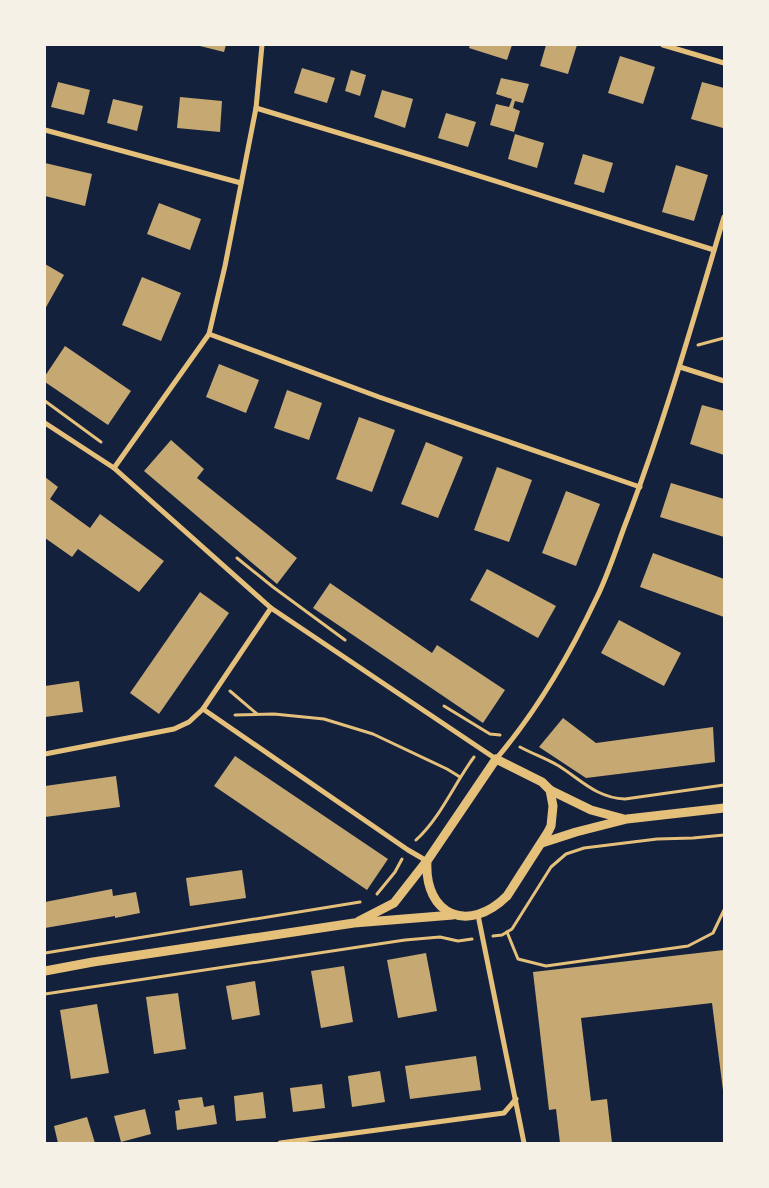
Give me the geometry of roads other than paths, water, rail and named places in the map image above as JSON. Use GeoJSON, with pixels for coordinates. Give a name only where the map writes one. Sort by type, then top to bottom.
{"type":"FeatureCollection","features":[{"type":"Feature","properties":{"kind":"street"},"geometry":{"type":"LineString","coordinates":[[114,468],[209,334],[225,266],[256,108],[262,45]]}},
{"type":"Feature","properties":{"kind":"street"},"geometry":{"type":"LineString","coordinates":[[663,45],[724,64]]}},
{"type":"Feature","properties":{"kind":"street"},"geometry":{"type":"LineString","coordinates":[[256,108],[438,162],[714,250]]}},
{"type":"Feature","properties":{"kind":"street"},"geometry":{"type":"LineString","coordinates":[[45,130],[241,183]]}},
{"type":"Feature","properties":{"kind":"street"},"geometry":{"type":"LineString","coordinates":[[354,923],[394,902],[427,861],[496,759],[511,742],[555,678],[597,597],[640,487],[686,349],[724,218]]}},
{"type":"Feature","properties":{"kind":"street"},"geometry":{"type":"LineString","coordinates":[[209,334],[379,396],[640,487]]}},
{"type":"Feature","properties":{"kind":"street"},"geometry":{"type":"LineString","coordinates":[[680,367],[724,381]]}},
{"type":"Feature","properties":{"kind":"street"},"geometry":{"type":"LineString","coordinates":[[45,423],[114,468],[271,608],[479,749],[536,779],[550,790],[591,810],[627,819]]}},
{"type":"Feature","properties":{"kind":"street"},"geometry":{"type":"LineString","coordinates":[[45,754],[174,729],[189,722],[202,710],[271,608]]}},
{"type":"Feature","properties":{"kind":"street"},"geometry":{"type":"LineString","coordinates":[[202,710],[427,861]]}},
{"type":"Feature","properties":{"kind":"street"},"geometry":{"type":"LineString","coordinates":[[45,971],[354,923],[478,914],[488,911],[507,896],[551,826],[553,806],[550,790]]}},
{"type":"Feature","properties":{"kind":"street"},"geometry":{"type":"LineString","coordinates":[[542,843],[627,819],[724,808]]}},
{"type":"Feature","properties":{"kind":"street"},"geometry":{"type":"LineString","coordinates":[[427,861],[426,873],[434,897],[447,911],[455,915]]}},
{"type":"Feature","properties":{"kind":"street"},"geometry":{"type":"LineString","coordinates":[[478,914],[524,1143]]}},
{"type":"Feature","properties":{"kind":"street"},"geometry":{"type":"LineString","coordinates":[[280,1143],[317,1140],[504,1113],[516,1100]]}}]}
